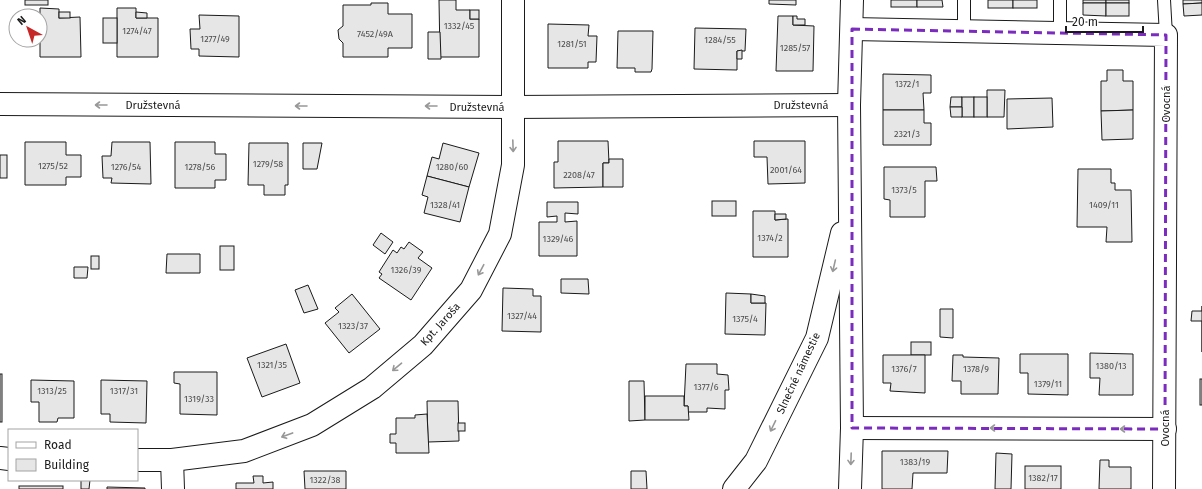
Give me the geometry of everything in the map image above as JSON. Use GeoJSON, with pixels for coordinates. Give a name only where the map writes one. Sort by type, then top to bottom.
{"type":"FeatureCollection","features":[{"type":"Feature","properties":{"kind":"street","name":"Kpt. Jaroša"},"geometry":{"type":"LineString","coordinates":[[138,460],[172,460],[244,451],[312,426],[372,388],[423,345],[471,290],[500,234],[513,165],[513,0]]}},
{"type":"Feature","properties":{"kind":"street"},"geometry":{"type":"LineString","coordinates":[[849,105],[852,0]]}},
{"type":"Feature","properties":{"kind":"street"},"geometry":{"type":"LineString","coordinates":[[852,29],[1166,35]]}},
{"type":"Feature","properties":{"kind":"street","name":"Ovocná"},"geometry":{"type":"LineString","coordinates":[[1164,489],[1166,35]]}},
{"type":"Feature","properties":{"kind":"street","name":"Družstevná"},"geometry":{"type":"LineString","coordinates":[[0,104],[512,107],[849,105]]}},
{"type":"Feature","properties":{"kind":"street","name":"Slnečné námestie"},"geometry":{"type":"LineString","coordinates":[[849,105],[852,428],[850,489]]}},
{"type":"Feature","properties":{"kind":"street","name":"Slnečné námestie"},"geometry":{"type":"LineString","coordinates":[[734,489],[756,461],[817,338],[850,201]]}},
{"type":"Feature","properties":{"kind":"street"},"geometry":{"type":"LineString","coordinates":[[852,428],[1165,429]]}},
{"type":"Feature","properties":{"kind":"street"},"geometry":{"type":"LineString","coordinates":[[172,460],[173,489]]}},
{"type":"Feature","properties":{"kind":"lane"},"geometry":{"type":"LineString","coordinates":[[964,0],[964,31]]}},
{"type":"Feature","properties":{"kind":"lane"},"geometry":{"type":"LineString","coordinates":[[1060,0],[1060,33]]}},
{"type":"Feature","properties":{"kind":"lane"},"geometry":{"type":"LineString","coordinates":[[1164,0],[1166,35]]}},
{"type":"Feature","properties":{"kind":"highlighted area"},"geometry":{"type":"Polygon","coordinates":[[[852,29],[1166,35],[1165,429],[852,428],[852,29]]]}},
{"type":"Feature","properties":{"kind":"building"},"geometry":{"type":"Polygon","coordinates":[[[25,0],[48,0],[48,5],[25,5],[25,0]]]}},
{"type":"Feature","properties":{"kind":"building"},"geometry":{"type":"Polygon","coordinates":[[[439,0],[456,0],[456,10],[470,10],[470,19],[479,19],[479,57],[440,57],[439,0]]]}},
{"type":"Feature","properties":{"kind":"building"},"geometry":{"type":"Polygon","coordinates":[[[769,0],[796,0],[796,5],[769,4],[769,0]]]}},
{"type":"Feature","properties":{"kind":"building"},"geometry":{"type":"Polygon","coordinates":[[[891,0],[917,0],[917,7],[891,7],[891,0]]]}},
{"type":"Feature","properties":{"kind":"building"},"geometry":{"type":"Polygon","coordinates":[[[917,0],[942,0],[943,7],[917,7],[917,0]]]}},
{"type":"Feature","properties":{"kind":"building"},"geometry":{"type":"Polygon","coordinates":[[[988,0],[1013,0],[1013,8],[988,8],[988,0]]]}},
{"type":"Feature","properties":{"kind":"building"},"geometry":{"type":"Polygon","coordinates":[[[1013,0],[1037,0],[1037,8],[1013,8],[1013,0]]]}},
{"type":"Feature","properties":{"kind":"building"},"geometry":{"type":"Polygon","coordinates":[[[1083,0],[1106,0],[1106,3],[1083,3],[1083,0]]]}},
{"type":"Feature","properties":{"kind":"building"},"geometry":{"type":"Polygon","coordinates":[[[1106,0],[1129,0],[1129,3],[1106,3],[1106,0]]]}},
{"type":"Feature","properties":{"kind":"building"},"geometry":{"type":"Polygon","coordinates":[[[1183,0],[1202,0],[1202,3],[1183,4],[1183,0]]]}},
{"type":"Feature","properties":{"kind":"building"},"geometry":{"type":"Polygon","coordinates":[[[371,3],[388,3],[388,14],[412,14],[412,48],[388,48],[388,57],[343,57],[343,43],[339,39],[338,30],[343,26],[343,5],[371,5],[371,3]]]}},
{"type":"Feature","properties":{"kind":"building"},"geometry":{"type":"Polygon","coordinates":[[[1083,3],[1106,3],[1106,16],[1083,15],[1083,3]]]}},
{"type":"Feature","properties":{"kind":"building"},"geometry":{"type":"Polygon","coordinates":[[[1106,3],[1129,3],[1129,16],[1106,16],[1106,3]]]}},
{"type":"Feature","properties":{"kind":"building"},"geometry":{"type":"Polygon","coordinates":[[[1202,3],[1202,15],[1184,16],[1183,4],[1202,3]]]}},
{"type":"Feature","properties":{"kind":"building"},"geometry":{"type":"Polygon","coordinates":[[[48,8],[59,9],[59,18],[80,17],[81,57],[40,57],[40,48],[48,48],[48,8]]]}},
{"type":"Feature","properties":{"kind":"building"},"geometry":{"type":"Polygon","coordinates":[[[117,8],[136,8],[136,18],[158,18],[158,57],[117,57],[117,8]]]}},
{"type":"Feature","properties":{"kind":"building"},"geometry":{"type":"Polygon","coordinates":[[[470,10],[479,10],[479,19],[470,19],[470,10]]]}},
{"type":"Feature","properties":{"kind":"building"},"geometry":{"type":"Polygon","coordinates":[[[59,12],[70,12],[70,18],[59,18],[59,12]]]}},
{"type":"Feature","properties":{"kind":"building"},"geometry":{"type":"Polygon","coordinates":[[[136,12],[147,13],[147,18],[136,18],[136,12]]]}},
{"type":"Feature","properties":{"kind":"building"},"geometry":{"type":"Polygon","coordinates":[[[199,15],[239,16],[239,57],[199,56],[199,49],[191,49],[190,29],[200,29],[199,15]]]}},
{"type":"Feature","properties":{"kind":"building"},"geometry":{"type":"Polygon","coordinates":[[[778,16],[793,16],[793,25],[814,26],[813,71],[776,71],[778,16]]]}},
{"type":"Feature","properties":{"kind":"building"},"geometry":{"type":"Polygon","coordinates":[[[793,16],[797,16],[797,19],[805,19],[805,25],[793,25],[793,16]]]}},
{"type":"Feature","properties":{"kind":"building"},"geometry":{"type":"Polygon","coordinates":[[[103,18],[117,18],[117,43],[103,43],[103,18]]]}},
{"type":"Feature","properties":{"kind":"building"},"geometry":{"type":"Polygon","coordinates":[[[548,24],[589,25],[588,36],[597,36],[596,62],[588,62],[588,68],[548,68],[548,24]]]}},
{"type":"Feature","properties":{"kind":"building"},"geometry":{"type":"Polygon","coordinates":[[[695,28],[746,29],[745,51],[737,51],[737,70],[694,69],[695,28]]]}},
{"type":"Feature","properties":{"kind":"building"},"geometry":{"type":"Polygon","coordinates":[[[618,31],[653,31],[651,72],[635,72],[635,68],[617,68],[618,31]]]}},
{"type":"Feature","properties":{"kind":"building"},"geometry":{"type":"Polygon","coordinates":[[[428,32],[440,32],[441,59],[428,59],[428,32]]]}},
{"type":"Feature","properties":{"kind":"building"},"geometry":{"type":"Polygon","coordinates":[[[742,50],[742,59],[737,59],[737,51],[742,50]]]}},
{"type":"Feature","properties":{"kind":"building"},"geometry":{"type":"Polygon","coordinates":[[[1107,70],[1123,70],[1123,81],[1133,81],[1133,110],[1101,111],[1101,81],[1107,81],[1107,70]]]}},
{"type":"Feature","properties":{"kind":"building"},"geometry":{"type":"Polygon","coordinates":[[[883,74],[931,75],[931,93],[923,93],[924,110],[883,110],[883,74]]]}},
{"type":"Feature","properties":{"kind":"building"},"geometry":{"type":"Polygon","coordinates":[[[987,90],[1005,90],[1004,117],[987,117],[987,90]]]}},
{"type":"Feature","properties":{"kind":"building"},"geometry":{"type":"Polygon","coordinates":[[[951,97],[962,97],[962,107],[950,107],[951,97]]]}},
{"type":"Feature","properties":{"kind":"building"},"geometry":{"type":"Polygon","coordinates":[[[962,97],[974,97],[974,117],[962,117],[962,97]]]}},
{"type":"Feature","properties":{"kind":"building"},"geometry":{"type":"Polygon","coordinates":[[[974,97],[987,97],[987,117],[974,117],[974,97]]]}},
{"type":"Feature","properties":{"kind":"building"},"geometry":{"type":"Polygon","coordinates":[[[1052,98],[1053,127],[1007,129],[1007,99],[1052,98]]]}},
{"type":"Feature","properties":{"kind":"building"},"geometry":{"type":"Polygon","coordinates":[[[950,107],[962,107],[962,117],[951,117],[950,107]]]}},
{"type":"Feature","properties":{"kind":"building"},"geometry":{"type":"Polygon","coordinates":[[[883,110],[924,110],[924,123],[931,123],[931,145],[883,145],[883,110]]]}},
{"type":"Feature","properties":{"kind":"building"},"geometry":{"type":"Polygon","coordinates":[[[1133,110],[1133,139],[1102,140],[1101,111],[1133,110]]]}},
{"type":"Feature","properties":{"kind":"building"},"geometry":{"type":"Polygon","coordinates":[[[558,141],[608,141],[609,163],[603,163],[603,187],[554,188],[554,162],[558,162],[558,141]]]}},
{"type":"Feature","properties":{"kind":"building"},"geometry":{"type":"Polygon","coordinates":[[[754,141],[805,141],[805,183],[768,184],[767,157],[754,157],[754,141]]]}},
{"type":"Feature","properties":{"kind":"building"},"geometry":{"type":"Polygon","coordinates":[[[25,142],[66,142],[66,155],[81,155],[81,177],[66,177],[66,185],[25,185],[25,142]]]}},
{"type":"Feature","properties":{"kind":"building"},"geometry":{"type":"Polygon","coordinates":[[[112,142],[150,142],[151,184],[111,183],[112,178],[103,178],[102,156],[111,156],[112,142]]]}},
{"type":"Feature","properties":{"kind":"building"},"geometry":{"type":"Polygon","coordinates":[[[175,142],[215,142],[215,154],[226,154],[226,180],[215,180],[215,188],[175,188],[175,142]]]}},
{"type":"Feature","properties":{"kind":"building"},"geometry":{"type":"Polygon","coordinates":[[[249,143],[288,143],[288,185],[285,185],[285,195],[264,195],[264,185],[248,185],[249,143]]]}},
{"type":"Feature","properties":{"kind":"building"},"geometry":{"type":"Polygon","coordinates":[[[303,143],[322,143],[317,169],[303,169],[303,143]]]}},
{"type":"Feature","properties":{"kind":"building"},"geometry":{"type":"Polygon","coordinates":[[[443,143],[479,153],[469,187],[427,176],[432,157],[439,159],[443,143]]]}},
{"type":"Feature","properties":{"kind":"building"},"geometry":{"type":"Polygon","coordinates":[[[0,155],[7,155],[7,178],[0,178],[0,155]]]}},
{"type":"Feature","properties":{"kind":"building"},"geometry":{"type":"Polygon","coordinates":[[[609,159],[623,159],[623,187],[603,187],[603,163],[609,163],[609,159]]]}},
{"type":"Feature","properties":{"kind":"building"},"geometry":{"type":"Polygon","coordinates":[[[884,167],[936,167],[937,181],[925,181],[925,217],[890,217],[890,200],[884,199],[884,167]]]}},
{"type":"Feature","properties":{"kind":"building"},"geometry":{"type":"Polygon","coordinates":[[[1078,169],[1111,169],[1111,183],[1115,183],[1115,190],[1131,190],[1132,242],[1106,242],[1107,227],[1077,227],[1078,169]]]}},
{"type":"Feature","properties":{"kind":"building"},"geometry":{"type":"Polygon","coordinates":[[[427,176],[469,187],[460,222],[424,213],[428,197],[422,195],[427,176]]]}},
{"type":"Feature","properties":{"kind":"building"},"geometry":{"type":"Polygon","coordinates":[[[712,201],[736,201],[736,216],[712,216],[712,201]]]}},
{"type":"Feature","properties":{"kind":"building"},"geometry":{"type":"Polygon","coordinates":[[[547,202],[578,202],[578,214],[565,213],[565,222],[577,221],[577,256],[539,256],[539,222],[557,222],[557,216],[547,217],[547,202]]]}},
{"type":"Feature","properties":{"kind":"building"},"geometry":{"type":"Polygon","coordinates":[[[753,211],[775,211],[775,220],[788,219],[788,257],[753,257],[753,211]]]}},
{"type":"Feature","properties":{"kind":"building"},"geometry":{"type":"Polygon","coordinates":[[[775,214],[786,214],[786,219],[775,220],[775,214]]]}},
{"type":"Feature","properties":{"kind":"building"},"geometry":{"type":"Polygon","coordinates":[[[381,233],[393,242],[385,254],[373,245],[381,233]]]}},
{"type":"Feature","properties":{"kind":"building"},"geometry":{"type":"Polygon","coordinates":[[[409,242],[423,252],[418,258],[432,268],[411,300],[379,278],[382,274],[379,272],[393,250],[397,253],[401,247],[404,249],[409,242]]]}},
{"type":"Feature","properties":{"kind":"building"},"geometry":{"type":"Polygon","coordinates":[[[220,246],[234,246],[234,270],[220,270],[220,246]]]}},
{"type":"Feature","properties":{"kind":"building"},"geometry":{"type":"Polygon","coordinates":[[[167,254],[200,254],[200,273],[166,273],[167,254]]]}},
{"type":"Feature","properties":{"kind":"building"},"geometry":{"type":"Polygon","coordinates":[[[91,256],[99,256],[99,269],[91,269],[91,256]]]}},
{"type":"Feature","properties":{"kind":"building"},"geometry":{"type":"Polygon","coordinates":[[[74,267],[88,267],[87,278],[74,278],[74,267]]]}},
{"type":"Feature","properties":{"kind":"building"},"geometry":{"type":"Polygon","coordinates":[[[561,279],[588,279],[589,294],[561,293],[561,279]]]}},
{"type":"Feature","properties":{"kind":"building"},"geometry":{"type":"Polygon","coordinates":[[[308,285],[318,309],[304,313],[295,290],[308,285]]]}},
{"type":"Feature","properties":{"kind":"building"},"geometry":{"type":"Polygon","coordinates":[[[503,288],[533,289],[533,296],[541,296],[541,332],[502,331],[503,288]]]}},
{"type":"Feature","properties":{"kind":"building"},"geometry":{"type":"Polygon","coordinates":[[[726,293],[751,294],[751,303],[766,303],[765,335],[725,334],[726,293]]]}},
{"type":"Feature","properties":{"kind":"building"},"geometry":{"type":"Polygon","coordinates":[[[352,294],[380,329],[349,353],[325,323],[339,312],[335,308],[352,294]]]}},
{"type":"Feature","properties":{"kind":"building"},"geometry":{"type":"Polygon","coordinates":[[[751,294],[765,296],[765,303],[751,303],[751,294]]]}},
{"type":"Feature","properties":{"kind":"building"},"geometry":{"type":"Polygon","coordinates":[[[940,309],[953,309],[953,338],[940,337],[940,309]]]}},
{"type":"Feature","properties":{"kind":"building"},"geometry":{"type":"Polygon","coordinates":[[[1192,311],[1202,311],[1202,321],[1191,321],[1192,311]]]}},
{"type":"Feature","properties":{"kind":"building"},"geometry":{"type":"Polygon","coordinates":[[[911,342],[931,342],[931,355],[911,355],[911,342]]]}},
{"type":"Feature","properties":{"kind":"building"},"geometry":{"type":"Polygon","coordinates":[[[286,344],[300,383],[262,397],[247,358],[286,344]]]}},
{"type":"Feature","properties":{"kind":"building"},"geometry":{"type":"Polygon","coordinates":[[[1090,353],[1133,354],[1133,395],[1099,395],[1100,378],[1090,378],[1090,353]]]}},
{"type":"Feature","properties":{"kind":"building"},"geometry":{"type":"Polygon","coordinates":[[[1020,354],[1068,354],[1068,395],[1028,394],[1028,373],[1020,373],[1020,354]]]}},
{"type":"Feature","properties":{"kind":"building"},"geometry":{"type":"Polygon","coordinates":[[[883,355],[925,355],[925,393],[890,391],[891,383],[883,383],[883,355]]]}},
{"type":"Feature","properties":{"kind":"building"},"geometry":{"type":"Polygon","coordinates":[[[953,355],[963,355],[963,357],[999,358],[998,394],[961,394],[961,381],[952,381],[953,355]]]}},
{"type":"Feature","properties":{"kind":"building"},"geometry":{"type":"Polygon","coordinates":[[[686,364],[717,364],[717,374],[728,375],[729,390],[725,390],[725,409],[707,408],[707,412],[688,412],[688,406],[684,406],[686,364]]]}},
{"type":"Feature","properties":{"kind":"building"},"geometry":{"type":"Polygon","coordinates":[[[174,372],[217,372],[217,415],[180,414],[180,384],[174,383],[174,372]]]}},
{"type":"Feature","properties":{"kind":"building"},"geometry":{"type":"Polygon","coordinates":[[[0,374],[2,374],[2,422],[0,422],[0,374]]]}},
{"type":"Feature","properties":{"kind":"building"},"geometry":{"type":"Polygon","coordinates":[[[1200,379],[1202,379],[1202,405],[1200,405],[1200,379]]]}},
{"type":"Feature","properties":{"kind":"building"},"geometry":{"type":"Polygon","coordinates":[[[31,380],[74,381],[74,418],[58,418],[57,422],[39,422],[39,402],[31,402],[31,380]]]}},
{"type":"Feature","properties":{"kind":"building"},"geometry":{"type":"Polygon","coordinates":[[[101,380],[147,381],[146,423],[110,422],[110,414],[101,414],[101,380]]]}},
{"type":"Feature","properties":{"kind":"building"},"geometry":{"type":"Polygon","coordinates":[[[629,381],[644,381],[645,420],[629,421],[629,381]]]}},
{"type":"Feature","properties":{"kind":"building"},"geometry":{"type":"Polygon","coordinates":[[[645,396],[684,396],[684,406],[688,406],[689,420],[645,420],[645,396]]]}},
{"type":"Feature","properties":{"kind":"building"},"geometry":{"type":"Polygon","coordinates":[[[427,401],[458,401],[459,441],[428,442],[427,401]]]}},
{"type":"Feature","properties":{"kind":"building"},"geometry":{"type":"Polygon","coordinates":[[[427,414],[429,453],[396,453],[396,443],[390,443],[390,434],[396,434],[396,418],[415,418],[415,415],[427,414]]]}},
{"type":"Feature","properties":{"kind":"building"},"geometry":{"type":"Polygon","coordinates":[[[458,423],[465,423],[465,431],[458,431],[458,423]]]}},
{"type":"Feature","properties":{"kind":"building"},"geometry":{"type":"Polygon","coordinates":[[[882,451],[948,451],[947,473],[913,473],[912,489],[882,489],[882,451]]]}},
{"type":"Feature","properties":{"kind":"building"},"geometry":{"type":"Polygon","coordinates":[[[996,453],[1012,454],[1011,489],[995,489],[996,453]]]}},
{"type":"Feature","properties":{"kind":"building"},"geometry":{"type":"Polygon","coordinates":[[[1100,460],[1109,460],[1109,467],[1131,467],[1131,489],[1099,489],[1100,460]]]}},
{"type":"Feature","properties":{"kind":"building"},"geometry":{"type":"Polygon","coordinates":[[[1025,466],[1061,466],[1061,489],[1025,489],[1025,466]]]}},
{"type":"Feature","properties":{"kind":"building"},"geometry":{"type":"Polygon","coordinates":[[[304,471],[346,471],[346,489],[305,489],[304,471]]]}},
{"type":"Feature","properties":{"kind":"building"},"geometry":{"type":"Polygon","coordinates":[[[631,471],[646,471],[647,489],[631,489],[631,471]]]}},
{"type":"Feature","properties":{"kind":"building"},"geometry":{"type":"Polygon","coordinates":[[[253,476],[263,476],[263,483],[273,482],[273,489],[236,489],[236,483],[254,483],[253,476]]]}},
{"type":"Feature","properties":{"kind":"building"},"geometry":{"type":"Polygon","coordinates":[[[81,481],[90,481],[89,489],[81,489],[81,481]]]}},
{"type":"Feature","properties":{"kind":"building"},"geometry":{"type":"Polygon","coordinates":[[[19,486],[63,486],[63,489],[19,489],[19,486]]]}},
{"type":"Feature","properties":{"kind":"building"},"geometry":{"type":"Polygon","coordinates":[[[107,487],[145,488],[145,489],[107,489],[107,487]]]}}]}
